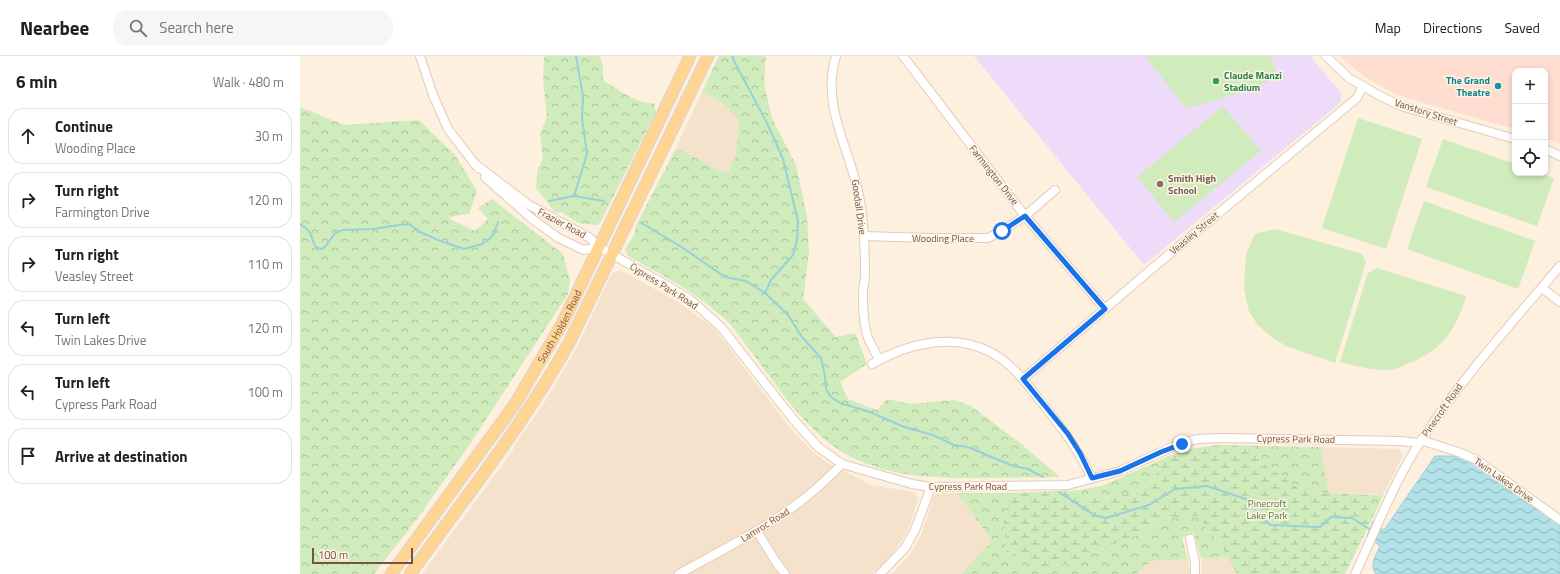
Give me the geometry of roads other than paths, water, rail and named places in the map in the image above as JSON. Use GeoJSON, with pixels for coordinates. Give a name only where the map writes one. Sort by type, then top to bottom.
{"type":"FeatureCollection","features":[{"type":"Feature","properties":{"kind":"main road","name":"South Holden Road"},"geometry":{"type":"LineString","coordinates":[[391,574],[515,404],[563,322],[690,56]]}},
{"type":"Feature","properties":{"kind":"main road","name":"South Holden Road"},"geometry":{"type":"LineString","coordinates":[[410,574],[512,434],[536,399],[569,343],[708,56]]}},
{"type":"Feature","properties":{"kind":"street","name":"Frazier Road"},"geometry":{"type":"LineString","coordinates":[[420,56],[433,94],[448,129],[486,178],[531,218],[558,237],[583,250],[599,247]]}},
{"type":"Feature","properties":{"kind":"street","name":"Goodall Drive"},"geometry":{"type":"LineString","coordinates":[[836,56],[832,68],[831,88],[833,108],[855,176],[863,220],[865,277],[862,298],[864,319],[875,362],[898,352],[934,342],[954,341],[973,345],[991,352],[1006,363],[1023,379]]}},
{"type":"Feature","properties":{"kind":"street","name":"Farmington Drive"},"geometry":{"type":"LineString","coordinates":[[903,56],[1025,216],[1105,309]]}},
{"type":"Feature","properties":{"kind":"street","name":"Vanstory Street"},"geometry":{"type":"LineString","coordinates":[[1326,56],[1349,78],[1382,97],[1404,107],[1512,138]]}},
{"type":"Feature","properties":{"kind":"street","name":"Veasley Street"},"geometry":{"type":"LineString","coordinates":[[1023,379],[1357,98],[1363,86]]}},
{"type":"Feature","properties":{"kind":"street"},"geometry":{"type":"LineString","coordinates":[[1548,150],[1560,156]]}},
{"type":"Feature","properties":{"kind":"street","name":"Frazier Road"},"geometry":{"type":"LineString","coordinates":[[475,164],[529,205],[590,238],[599,247]]}},
{"type":"Feature","properties":{"kind":"street","name":"Wooding Place"},"geometry":{"type":"LineString","coordinates":[[864,236],[988,238],[1025,216],[1055,190]]}},
{"type":"Feature","properties":{"kind":"street","name":"Cypress Park Road"},"geometry":{"type":"LineString","coordinates":[[599,247],[692,301],[710,316],[721,327],[792,419],[818,447],[842,464],[912,484],[931,486],[1068,485],[1120,471],[1174,446],[1197,439],[1229,438],[1420,442]]}},
{"type":"Feature","properties":{"kind":"street","name":"Pinecroft Road"},"geometry":{"type":"LineString","coordinates":[[1355,574],[1405,467],[1420,442],[1456,390],[1560,266]]}},
{"type":"Feature","properties":{"kind":"street"},"geometry":{"type":"LineString","coordinates":[[1542,288],[1560,302]]}},
{"type":"Feature","properties":{"kind":"street"},"geometry":{"type":"LineString","coordinates":[[1023,379],[1068,434],[1080,453],[1092,478]]}},
{"type":"Feature","properties":{"kind":"street","name":"Twin Lakes Drive"},"geometry":{"type":"LineString","coordinates":[[1420,442],[1458,452],[1477,460],[1560,520]]}},
{"type":"Feature","properties":{"kind":"street","name":"Lamroc Road"},"geometry":{"type":"LineString","coordinates":[[679,574],[757,531],[801,501],[824,482],[842,464]]}},
{"type":"Feature","properties":{"kind":"street"},"geometry":{"type":"LineString","coordinates":[[880,574],[905,548],[915,530],[931,486]]}},
{"type":"Feature","properties":{"kind":"street"},"geometry":{"type":"LineString","coordinates":[[757,531],[785,574]]}},
{"type":"Feature","properties":{"kind":"street"},"geometry":{"type":"LineString","coordinates":[[1190,538],[1194,556],[1195,574]]}},
{"type":"Feature","properties":{"kind":"water"},"geometry":{"type":"Polygon","coordinates":[[[1435,456],[1458,456],[1472,463],[1560,525],[1560,574],[1376,574],[1373,564],[1380,546],[1367,536],[1373,521],[1384,530],[1435,456]]]}},
{"type":"Feature","properties":{"kind":"waterway"},"geometry":{"type":"LineString","coordinates":[[574,196],[587,154],[582,118],[583,97],[576,56]]}},
{"type":"Feature","properties":{"kind":"waterway"},"geometry":{"type":"LineString","coordinates":[[733,56],[733,59],[767,123],[783,159],[798,221],[797,241],[793,255],[771,280],[765,293]]}},
{"type":"Feature","properties":{"kind":"waterway"},"geometry":{"type":"LineString","coordinates":[[549,201],[574,196],[604,201]]}},
{"type":"Feature","properties":{"kind":"waterway"},"geometry":{"type":"LineString","coordinates":[[300,224],[309,232],[316,247],[321,249],[325,247],[335,233],[343,230],[372,229],[409,224],[420,232],[464,249],[482,244],[489,239],[494,234],[498,222]]}},
{"type":"Feature","properties":{"kind":"waterway"},"geometry":{"type":"LineString","coordinates":[[640,222],[683,248],[725,277],[746,281],[765,293],[788,315],[802,337],[821,358],[826,389],[831,397],[840,403],[870,412],[904,427],[933,435],[954,445],[968,447],[1013,466],[1028,469],[1043,477]]}},
{"type":"Feature","properties":{"kind":"waterway"},"geometry":{"type":"LineString","coordinates":[[1059,492],[1094,515],[1106,518],[1149,505],[1175,489],[1207,486],[1246,499],[1270,525],[1320,527],[1331,517],[1352,518],[1371,530]]}},
{"type":"Feature","properties":{"kind":"place","name":"Claude Manzi Stadium"},"geometry":{"type":"Point","coordinates":[1216,81]}},
{"type":"Feature","properties":{"kind":"place","name":"The Grand Theatre"},"geometry":{"type":"Point","coordinates":[1498,86]}},
{"type":"Feature","properties":{"kind":"place","name":"Smith High School"},"geometry":{"type":"Point","coordinates":[1160,184]}},
{"type":"Feature","properties":{"kind":"park label","name":"Pinecroft Lake Park"},"geometry":{"type":"Point","coordinates":[1267,508]}}]}
